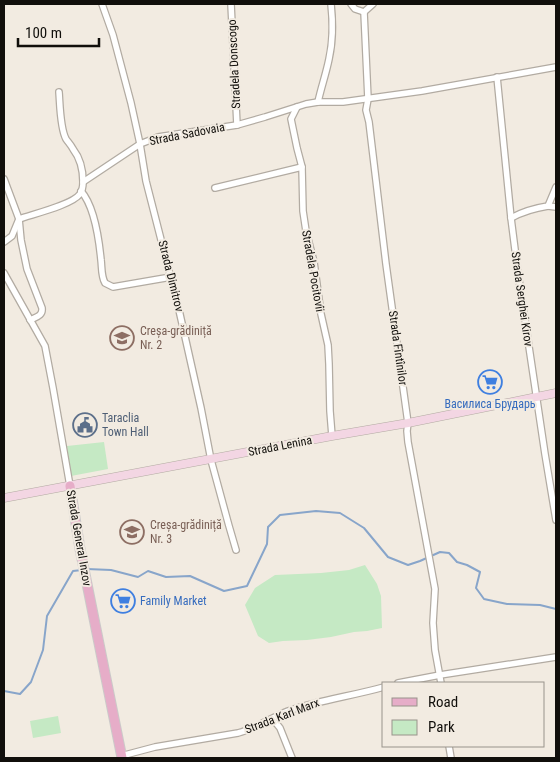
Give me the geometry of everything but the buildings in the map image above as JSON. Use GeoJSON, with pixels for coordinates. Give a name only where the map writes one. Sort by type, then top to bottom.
{"type":"FeatureCollection","features":[{"type":"Feature","properties":{"kind":"main road","name":"Strada General Inzov"},"geometry":{"type":"LineString","coordinates":[[70,486],[80,549],[121,757]]}},
{"type":"Feature","properties":{"kind":"street","name":"Strada Dimitrov"},"geometry":{"type":"LineString","coordinates":[[102,4],[113,35],[131,104],[146,182],[171,277],[211,460],[236,550]]}},
{"type":"Feature","properties":{"kind":"street","name":"Stradela Donscogo"},"geometry":{"type":"LineString","coordinates":[[231,4],[237,124]]}},
{"type":"Feature","properties":{"kind":"street"},"geometry":{"type":"LineString","coordinates":[[318,102],[332,41],[331,4]]}},
{"type":"Feature","properties":{"kind":"street"},"geometry":{"type":"LineString","coordinates":[[351,4],[355,9],[364,12],[373,4]]}},
{"type":"Feature","properties":{"kind":"street","name":"Strada Fîntînilor"},"geometry":{"type":"LineString","coordinates":[[364,12],[368,99],[366,110],[408,423],[408,442],[434,589],[435,650],[441,682]]}},
{"type":"Feature","properties":{"kind":"street","name":"Strada Sadovaia"},"geometry":{"type":"LineString","coordinates":[[83,182],[140,144],[158,137],[237,124],[306,104],[368,99],[556,67]]}},
{"type":"Feature","properties":{"kind":"street","name":"Strada Serghei Kirov"},"geometry":{"type":"LineString","coordinates":[[497,77],[511,218],[523,313],[556,520]]}},
{"type":"Feature","properties":{"kind":"street"},"geometry":{"type":"LineString","coordinates":[[4,242],[12,236],[19,219],[66,203],[76,198],[82,192],[82,168],[66,138],[59,92]]}},
{"type":"Feature","properties":{"kind":"street","name":"Stradela Pocitovîi"},"geometry":{"type":"LineString","coordinates":[[297,107],[291,119],[302,167],[303,211],[306,231],[314,262],[321,314],[328,345],[332,436]]}},
{"type":"Feature","properties":{"kind":"street"},"geometry":{"type":"LineString","coordinates":[[215,188],[302,167]]}},
{"type":"Feature","properties":{"kind":"street"},"geometry":{"type":"LineString","coordinates":[[4,179],[19,219],[27,269],[42,308],[40,316],[30,320]]}},
{"type":"Feature","properties":{"kind":"street"},"geometry":{"type":"LineString","coordinates":[[548,206],[556,187]]}},
{"type":"Feature","properties":{"kind":"street"},"geometry":{"type":"LineString","coordinates":[[82,192],[90,206],[96,229],[103,281],[106,285],[113,286],[171,277]]}},
{"type":"Feature","properties":{"kind":"street"},"geometry":{"type":"LineString","coordinates":[[511,218],[517,214],[540,207],[556,207]]}},
{"type":"Feature","properties":{"kind":"street","name":"Strada General Inzov"},"geometry":{"type":"LineString","coordinates":[[4,273],[42,340],[47,353],[70,486]]}},
{"type":"Feature","properties":{"kind":"street","name":"Strada Lenina"},"geometry":{"type":"LineString","coordinates":[[4,498],[408,423],[556,393]]}},
{"type":"Feature","properties":{"kind":"street"},"geometry":{"type":"LineString","coordinates":[[403,682],[556,657]]}},
{"type":"Feature","properties":{"kind":"street","name":"Strada Karl Marx"},"geometry":{"type":"LineString","coordinates":[[121,757],[155,747],[238,733],[287,712],[330,699],[382,687]]}},
{"type":"Feature","properties":{"kind":"street"},"geometry":{"type":"LineString","coordinates":[[268,720],[280,728],[292,758]]}},
{"type":"Feature","properties":{"kind":"green space"},"geometry":{"type":"Polygon","coordinates":[[[104,442],[108,469],[71,476],[67,446],[104,442]]]}},
{"type":"Feature","properties":{"kind":"green space"},"geometry":{"type":"Polygon","coordinates":[[[365,565],[377,584],[381,596],[382,628],[331,637],[269,643],[258,636],[245,605],[255,588],[275,575],[349,570],[365,565]]]}},
{"type":"Feature","properties":{"kind":"green space"},"geometry":{"type":"Polygon","coordinates":[[[58,716],[61,733],[33,738],[30,721],[58,716]]]}},
{"type":"Feature","properties":{"kind":"waterway"},"geometry":{"type":"LineString","coordinates":[[87,569],[111,570],[138,577],[148,571],[166,577],[190,576],[224,591],[247,586],[267,544],[268,527],[280,515],[316,511],[340,513],[364,528],[388,557],[408,565],[440,552],[449,553],[457,562],[480,572],[476,588],[484,599],[507,604],[540,605],[556,609]]}},
{"type":"Feature","properties":{"kind":"waterway"},"geometry":{"type":"LineString","coordinates":[[4,691],[20,694],[31,682],[43,650],[47,616],[73,571],[82,570]]}},
{"type":"Feature","properties":{"kind":"place","name":"Creșa-grădiniță Nr. 2"},"geometry":{"type":"Point","coordinates":[122,338]}},
{"type":"Feature","properties":{"kind":"place","name":"Василиса Брударь"},"geometry":{"type":"Point","coordinates":[490,382]}},
{"type":"Feature","properties":{"kind":"place","name":"Taraclia Town Hall"},"geometry":{"type":"Point","coordinates":[85,425]}},
{"type":"Feature","properties":{"kind":"place","name":"Creșa-grădiniță Nr. 3"},"geometry":{"type":"Point","coordinates":[132,532]}},
{"type":"Feature","properties":{"kind":"place","name":"Family Market"},"geometry":{"type":"Point","coordinates":[123,601]}}]}
